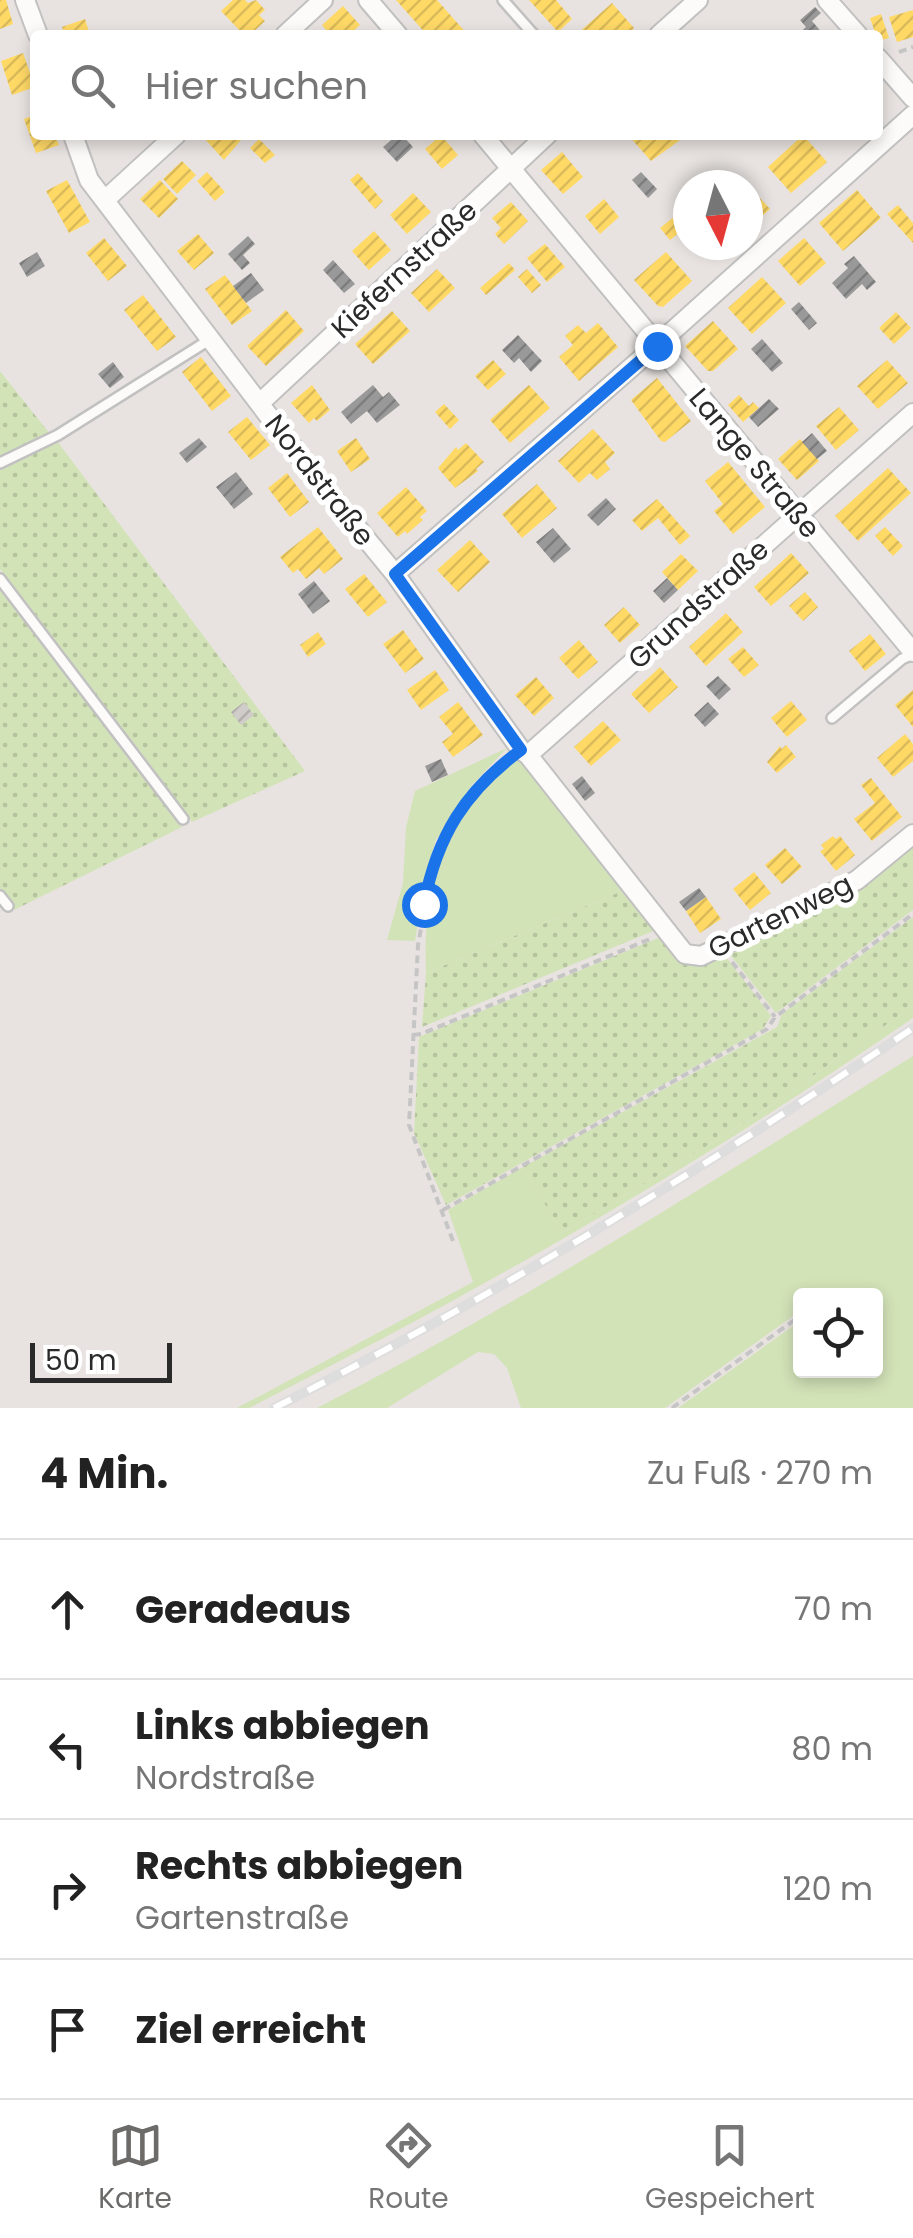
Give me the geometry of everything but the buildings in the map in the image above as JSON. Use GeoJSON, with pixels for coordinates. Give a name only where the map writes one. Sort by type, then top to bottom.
{"type":"FeatureCollection","features":[{"type":"Feature","properties":{"kind":"street"},"geometry":{"type":"LineString","coordinates":[[25,0],[36,30]]}},
{"type":"Feature","properties":{"kind":"street"},"geometry":{"type":"LineString","coordinates":[[289,30],[322,0]]}},
{"type":"Feature","properties":{"kind":"street"},"geometry":{"type":"LineString","coordinates":[[368,0],[394,30]]}},
{"type":"Feature","properties":{"kind":"street"},"geometry":{"type":"LineString","coordinates":[[665,30],[698,0]]}},
{"type":"Feature","properties":{"kind":"street"},"geometry":{"type":"LineString","coordinates":[[827,0],[854,30]]}},
{"type":"Feature","properties":{"kind":"street"},"geometry":{"type":"LineString","coordinates":[[883,64],[913,98]]}},
{"type":"Feature","properties":{"kind":"street"},"geometry":{"type":"LineString","coordinates":[[395,574],[657,346],[913,115]]}},
{"type":"Feature","properties":{"kind":"street","name":"Nordstraße"},"geometry":{"type":"LineString","coordinates":[[75,140],[88,180],[395,574],[525,752],[685,954],[693,957]]}},
{"type":"Feature","properties":{"kind":"street"},"geometry":{"type":"LineString","coordinates":[[106,200],[171,140]]}},
{"type":"Feature","properties":{"kind":"street","name":"Lange Straße"},"geometry":{"type":"LineString","coordinates":[[486,140],[913,653]]}},
{"type":"Feature","properties":{"kind":"street","name":"Kiefernstraße"},"geometry":{"type":"LineString","coordinates":[[260,404],[542,140]]}},
{"type":"Feature","properties":{"kind":"street","name":"Grundstraße"},"geometry":{"type":"LineString","coordinates":[[525,752],[913,413]]}},
{"type":"Feature","properties":{"kind":"street","name":"Gartenweg"},"geometry":{"type":"LineString","coordinates":[[693,957],[856,880],[913,834]]}},
{"type":"Feature","properties":{"kind":"lane"},"geometry":{"type":"LineString","coordinates":[[504,0],[530,30]]}},
{"type":"Feature","properties":{"kind":"lane"},"geometry":{"type":"LineString","coordinates":[[0,462],[58,435],[210,340]]}},
{"type":"Feature","properties":{"kind":"lane"},"geometry":{"type":"LineString","coordinates":[[0,579],[184,819]]}},
{"type":"Feature","properties":{"kind":"lane"},"geometry":{"type":"LineString","coordinates":[[832,718],[913,653]]}},
{"type":"Feature","properties":{"kind":"lane"},"geometry":{"type":"LineString","coordinates":[[0,896],[8,906]]}},
{"type":"Feature","properties":{"kind":"path"},"geometry":{"type":"LineString","coordinates":[[452,1241],[409,1125],[418,945],[432,866],[459,810],[488,774],[525,752]]}},
{"type":"Feature","properties":{"kind":"path"},"geometry":{"type":"LineString","coordinates":[[443,1210],[767,1029],[776,1017],[913,914]]}},
{"type":"Feature","properties":{"kind":"path"},"geometry":{"type":"LineString","coordinates":[[412,1035],[667,930]]}},
{"type":"Feature","properties":{"kind":"path"},"geometry":{"type":"LineString","coordinates":[[722,946],[776,1017]]}},
{"type":"Feature","properties":{"kind":"path"},"geometry":{"type":"LineString","coordinates":[[672,1408],[793,1321]]}},
{"type":"Feature","properties":{"kind":"green space"},"geometry":{"type":"Polygon","coordinates":[[[0,371],[50,434],[0,458],[0,371]]]}},
{"type":"Feature","properties":{"kind":"green space"},"geometry":{"type":"Polygon","coordinates":[[[57,441],[305,771],[192,822],[0,569],[0,470],[57,441]]]}},
{"type":"Feature","properties":{"kind":"green space"},"geometry":{"type":"Polygon","coordinates":[[[0,589],[182,827],[14,910],[0,892],[0,589]]]}},
{"type":"Feature","properties":{"kind":"green space"},"geometry":{"type":"Polygon","coordinates":[[[507,748],[472,785],[445,831],[436,839],[415,941],[387,940],[403,883],[406,827],[415,791],[507,748]]]}},
{"type":"Feature","properties":{"kind":"green space"},"geometry":{"type":"Polygon","coordinates":[[[520,758],[627,889],[426,973],[433,880],[454,821],[471,796],[493,775],[520,758]]]}},
{"type":"Feature","properties":{"kind":"green space"},"geometry":{"type":"Polygon","coordinates":[[[913,841],[913,910],[776,1013],[728,952],[913,841]]]}},
{"type":"Feature","properties":{"kind":"green space"},"geometry":{"type":"Polygon","coordinates":[[[627,889],[658,929],[422,1027],[426,973],[627,889]]]}},
{"type":"Feature","properties":{"kind":"green space"},"geometry":{"type":"Polygon","coordinates":[[[913,917],[913,1006],[748,1121],[562,1233],[523,1167],[777,1027],[782,1014],[913,917]]]}},
{"type":"Feature","properties":{"kind":"green space"},"geometry":{"type":"Polygon","coordinates":[[[663,936],[684,963],[695,966],[723,953],[771,1016],[763,1029],[446,1205],[414,1133],[419,1037],[663,936]]]}},
{"type":"Feature","properties":{"kind":"green space"},"geometry":{"type":"Polygon","coordinates":[[[913,1006],[913,1018],[671,1175],[335,1364],[249,1408],[237,1408],[473,1282],[448,1210],[523,1167],[562,1233],[748,1121],[913,1006]]]}},
{"type":"Feature","properties":{"kind":"green space"},"geometry":{"type":"Polygon","coordinates":[[[913,1056],[913,1408],[678,1408],[793,1326],[793,1378],[883,1378],[883,1288],[793,1288],[793,1316],[665,1408],[521,1408],[507,1368],[494,1354],[478,1352],[387,1408],[317,1408],[544,1283],[913,1056]]]}},
{"type":"Feature","properties":{"kind":"railway"},"geometry":{"type":"LineString","coordinates":[[274,1408],[438,1321],[599,1228],[913,1028]]}},
{"type":"Feature","properties":{"kind":"route"},"geometry":{"type":"LineString","coordinates":[[424,904],[432,866],[459,810],[488,774],[521,750],[395,574],[657,346]]}}]}
